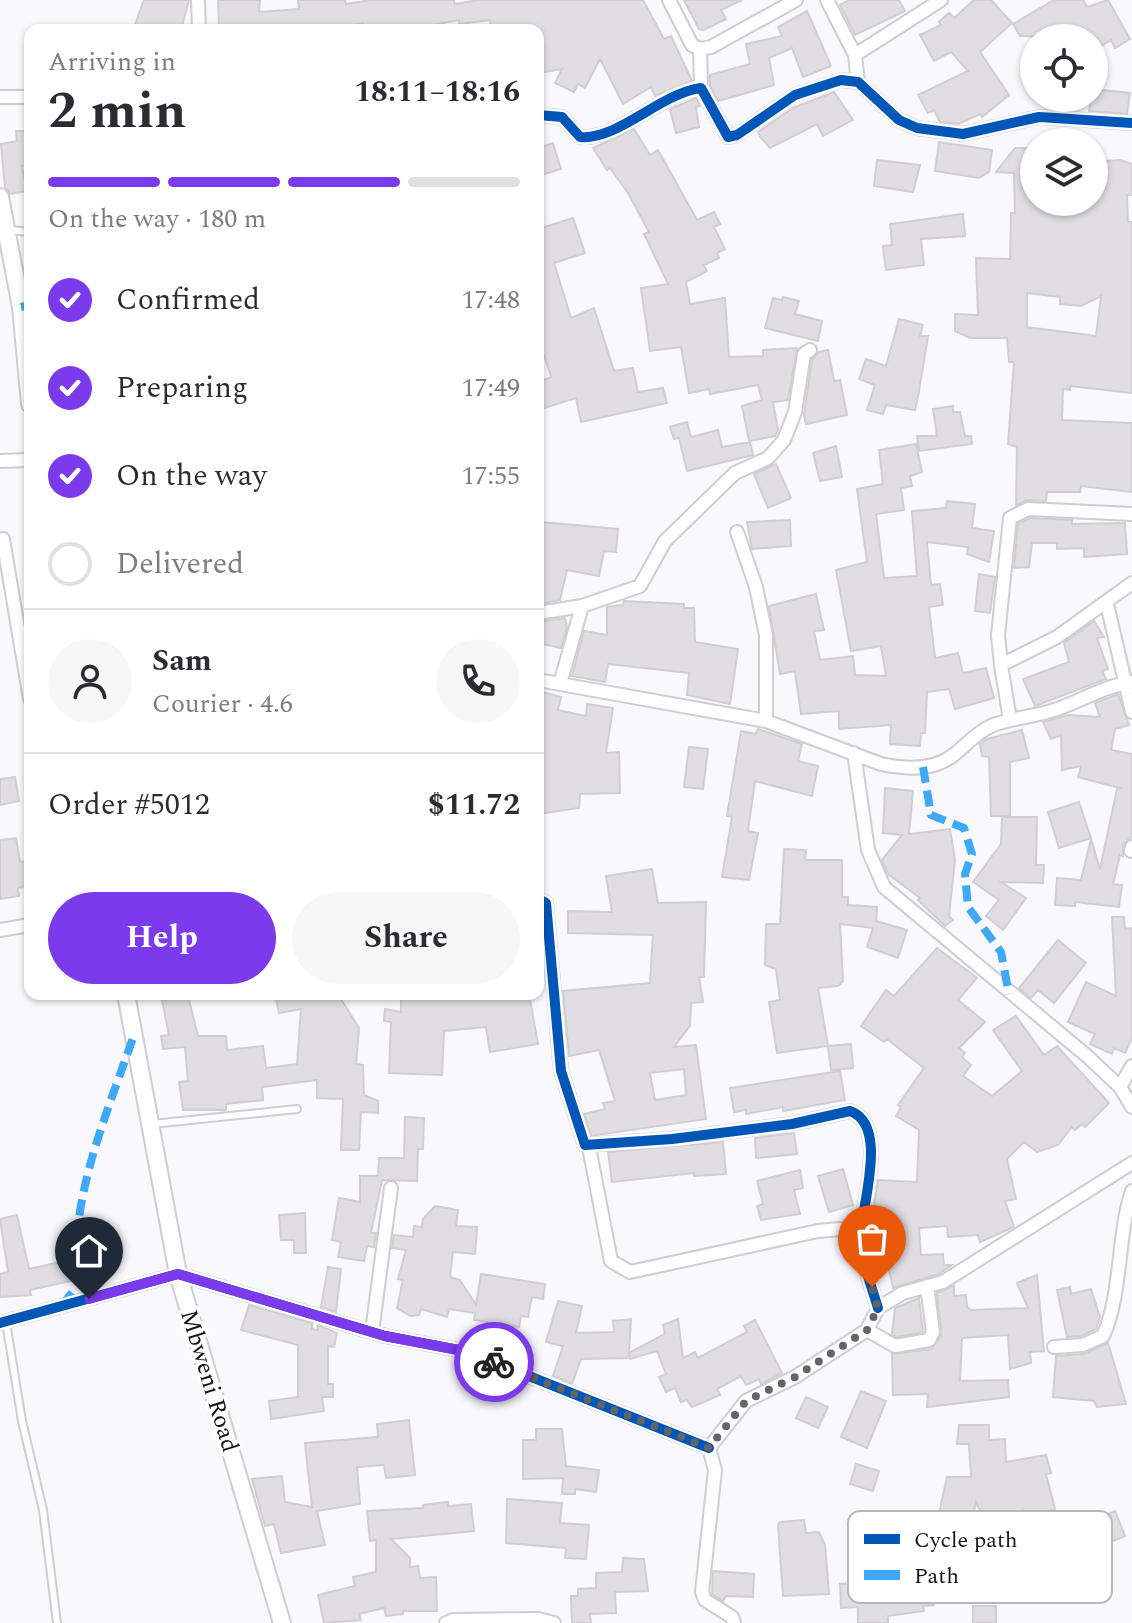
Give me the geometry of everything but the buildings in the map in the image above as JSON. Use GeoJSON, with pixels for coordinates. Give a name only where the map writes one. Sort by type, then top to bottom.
{"type":"FeatureCollection","features":[{"type":"Feature","properties":{"kind":"street"},"geometry":{"type":"LineString","coordinates":[[198,0],[199,24]]}},
{"type":"Feature","properties":{"kind":"street"},"geometry":{"type":"LineString","coordinates":[[669,0],[692,45],[700,49]]}},
{"type":"Feature","properties":{"kind":"street"},"geometry":{"type":"LineString","coordinates":[[700,49],[796,0]]}},
{"type":"Feature","properties":{"kind":"street"},"geometry":{"type":"LineString","coordinates":[[827,0],[855,55],[858,82]]}},
{"type":"Feature","properties":{"kind":"street"},"geometry":{"type":"LineString","coordinates":[[855,55],[941,0]]}},
{"type":"Feature","properties":{"kind":"street"},"geometry":{"type":"LineString","coordinates":[[700,49],[701,88],[728,137],[737,135],[795,95],[841,80],[858,82],[899,120],[917,128],[963,134],[1039,117],[1132,123]]}},
{"type":"Feature","properties":{"kind":"street"},"geometry":{"type":"LineString","coordinates":[[544,116],[562,117],[580,137],[592,138],[649,108],[701,88]]}},
{"type":"Feature","properties":{"kind":"street"},"geometry":{"type":"LineString","coordinates":[[0,97],[24,97]]}},
{"type":"Feature","properties":{"kind":"street"},"geometry":{"type":"LineString","coordinates":[[0,197],[21,307],[24,339]]}},
{"type":"Feature","properties":{"kind":"street"},"geometry":{"type":"LineString","coordinates":[[544,612],[582,606],[640,586],[665,541],[735,473],[768,458],[784,440],[795,412],[801,364],[804,354],[810,350]]}},
{"type":"Feature","properties":{"kind":"street"},"geometry":{"type":"LineString","coordinates":[[0,461],[24,460]]}},
{"type":"Feature","properties":{"kind":"street"},"geometry":{"type":"LineString","coordinates":[[1010,720],[998,635],[1010,518],[1028,509],[1132,514]]}},
{"type":"Feature","properties":{"kind":"street"},"geometry":{"type":"LineString","coordinates":[[737,532],[756,587],[766,635],[766,721]]}},
{"type":"Feature","properties":{"kind":"street"},"geometry":{"type":"LineString","coordinates":[[3,539],[24,663]]}},
{"type":"Feature","properties":{"kind":"street"},"geometry":{"type":"LineString","coordinates":[[1001,665],[1057,637],[1107,604],[1132,583]]}},
{"type":"Feature","properties":{"kind":"street"},"geometry":{"type":"LineString","coordinates":[[1107,604],[1128,682],[1132,712]]}},
{"type":"Feature","properties":{"kind":"street"},"geometry":{"type":"LineString","coordinates":[[560,684],[582,606]]}},
{"type":"Feature","properties":{"kind":"street"},"geometry":{"type":"LineString","coordinates":[[544,681],[766,721],[881,764],[923,767],[951,757],[972,737],[1010,720],[1056,710],[1108,686],[1128,682]]}},
{"type":"Feature","properties":{"kind":"street"},"geometry":{"type":"LineString","coordinates":[[854,753],[868,850],[884,887],[1120,1087],[1132,1107]]}},
{"type":"Feature","properties":{"kind":"street"},"geometry":{"type":"LineString","coordinates":[[544,902],[548,910],[561,1071],[582,1141],[589,1147],[611,1261],[630,1272],[818,1231],[840,1229],[861,1234]]}},
{"type":"Feature","properties":{"kind":"street"},"geometry":{"type":"LineString","coordinates":[[0,930],[24,926]]}},
{"type":"Feature","properties":{"kind":"street","name":"Mbweni Road"},"geometry":{"type":"LineString","coordinates":[[127,1000],[178,1274],[282,1623]]}},
{"type":"Feature","properties":{"kind":"street"},"geometry":{"type":"LineString","coordinates":[[1120,1087],[1132,1066]]}},
{"type":"Feature","properties":{"kind":"street"},"geometry":{"type":"LineString","coordinates":[[589,1147],[792,1124],[850,1111],[865,1120],[871,1143],[861,1234],[878,1308]]}},
{"type":"Feature","properties":{"kind":"street"},"geometry":{"type":"LineString","coordinates":[[709,1448],[746,1401],[795,1377],[867,1330],[878,1308],[903,1293],[943,1282],[1132,1163]]}},
{"type":"Feature","properties":{"kind":"street"},"geometry":{"type":"LineString","coordinates":[[1112,1175],[1132,1178]]}},
{"type":"Feature","properties":{"kind":"street"},"geometry":{"type":"LineString","coordinates":[[372,1332],[391,1188]]}},
{"type":"Feature","properties":{"kind":"street"},"geometry":{"type":"LineString","coordinates":[[1054,1347],[1083,1345],[1103,1336],[1111,1320],[1115,1275],[1132,1191]]}},
{"type":"Feature","properties":{"kind":"street"},"geometry":{"type":"LineString","coordinates":[[3,1323],[178,1274],[372,1332],[469,1352],[709,1448]]}},
{"type":"Feature","properties":{"kind":"street"},"geometry":{"type":"LineString","coordinates":[[867,1330],[895,1346],[929,1340],[933,1332],[927,1286]]}},
{"type":"Feature","properties":{"kind":"street"},"geometry":{"type":"LineString","coordinates":[[709,1448],[715,1470],[702,1592],[705,1600],[732,1617],[734,1623]]}},
{"type":"Feature","properties":{"kind":"street"},"geometry":{"type":"LineString","coordinates":[[446,1623],[453,1620],[554,1623]]}},
{"type":"Feature","properties":{"kind":"lane"},"geometry":{"type":"LineString","coordinates":[[6,230],[24,232]]}},
{"type":"Feature","properties":{"kind":"lane"},"geometry":{"type":"LineString","coordinates":[[152,1124],[297,1109]]}},
{"type":"Feature","properties":{"kind":"lane"},"geometry":{"type":"LineString","coordinates":[[3,1323],[43,1510],[57,1623]]}},
{"type":"Feature","properties":{"kind":"marked path"},"geometry":{"type":"LineString","coordinates":[[923,767],[931,815],[964,828],[972,854],[965,874],[968,907],[1001,952],[1009,994]]}},
{"type":"Feature","properties":{"kind":"marked path"},"geometry":{"type":"LineString","coordinates":[[62,1305],[79,1284],[76,1241],[85,1184],[134,1035]]}},
{"type":"Feature","properties":{"kind":"cycle path"},"geometry":{"type":"LineString","coordinates":[[544,116],[562,117],[580,137],[594,136],[624,125],[670,98],[701,88],[728,137],[737,135],[795,95],[841,80],[858,82],[899,120],[917,128],[963,134],[1039,117],[1132,123]]}},
{"type":"Feature","properties":{"kind":"cycle path"},"geometry":{"type":"LineString","coordinates":[[544,902],[561,1071],[585,1145],[672,1139],[792,1124],[850,1111],[862,1119],[871,1148],[861,1243],[878,1308]]}},
{"type":"Feature","properties":{"kind":"cycle path"},"geometry":{"type":"LineString","coordinates":[[0,1323],[178,1274],[385,1336],[469,1352],[709,1448]]}},
{"type":"Feature","properties":{"kind":"way so far"},"geometry":{"type":"LineString","coordinates":[[494,1362],[709,1448],[746,1401],[795,1377],[867,1330],[878,1308],[872,1287]]}},
{"type":"Feature","properties":{"kind":"route"},"geometry":{"type":"LineString","coordinates":[[89,1299],[178,1274],[385,1336],[469,1352],[494,1362]]}}]}
